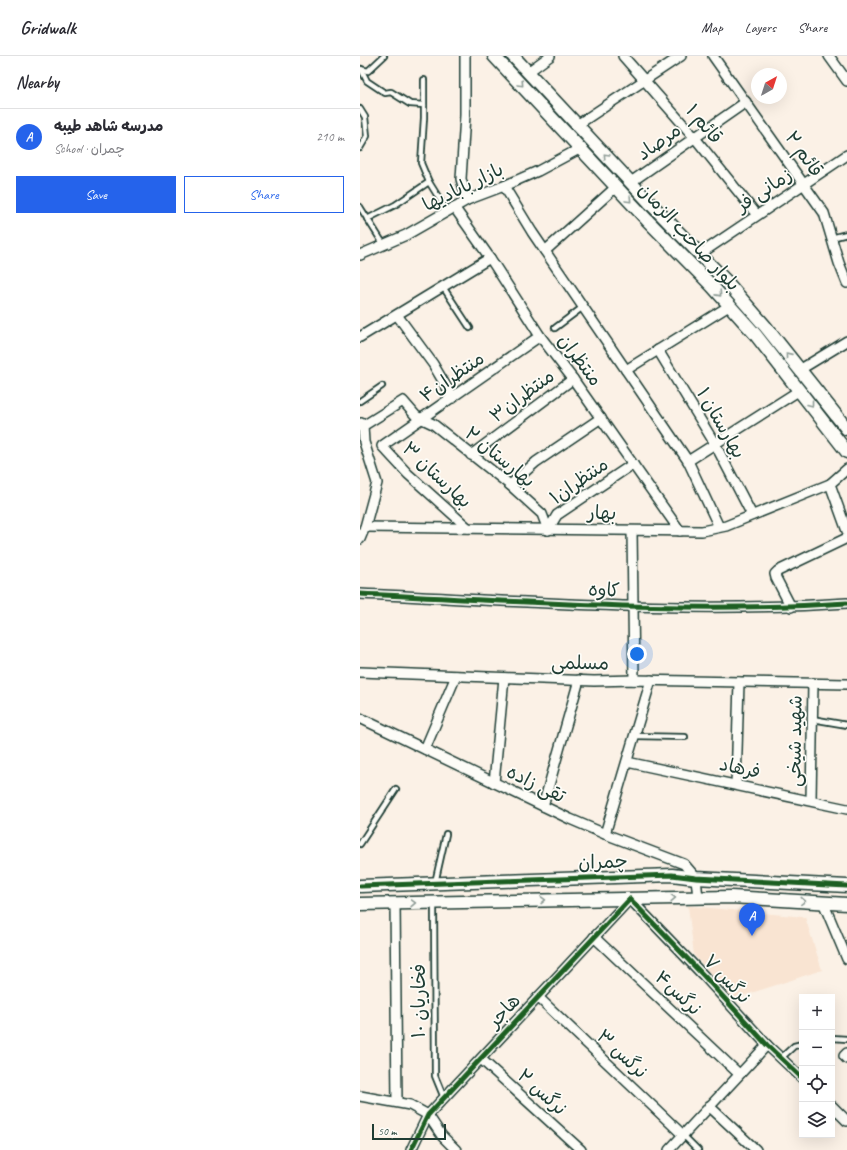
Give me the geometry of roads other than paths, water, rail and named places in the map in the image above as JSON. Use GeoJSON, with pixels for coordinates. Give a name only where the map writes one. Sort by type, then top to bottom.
{"type":"FeatureCollection","features":[{"type":"Feature","properties":{"kind":"main road","name":"بلوار صاحب الزمان"},"geometry":{"type":"LineString","coordinates":[[494,56],[755,334],[847,452]]}},
{"type":"Feature","properties":{"kind":"main road","name":"بلوار صاحب الزمان"},"geometry":{"type":"LineString","coordinates":[[513,56],[700,254],[765,326],[847,429]]}},
{"type":"Feature","properties":{"kind":"main road"},"geometry":{"type":"LineString","coordinates":[[581,148],[591,139]]}},
{"type":"Feature","properties":{"kind":"main road","name":"چمران"},"geometry":{"type":"LineString","coordinates":[[360,886],[672,875],[696,878],[847,886]]}},
{"type":"Feature","properties":{"kind":"main road","name":"چمران"},"geometry":{"type":"LineString","coordinates":[[360,904],[731,897],[847,904]]}},
{"type":"Feature","properties":{"kind":"street"},"geometry":{"type":"LineString","coordinates":[[465,56],[465,115],[462,178],[467,200]]}},
{"type":"Feature","properties":{"kind":"street"},"geometry":{"type":"LineString","coordinates":[[528,72],[550,56]]}},
{"type":"Feature","properties":{"kind":"street","name":"قائم ۱"},"geometry":{"type":"LineString","coordinates":[[623,56],[695,138],[757,216]]}},
{"type":"Feature","properties":{"kind":"street"},"geometry":{"type":"LineString","coordinates":[[577,125],[681,56]]}},
{"type":"Feature","properties":{"kind":"street","name":"قائم ۲"},"geometry":{"type":"LineString","coordinates":[[712,56],[824,213],[831,238],[846,277]]}},
{"type":"Feature","properties":{"kind":"street"},"geometry":{"type":"LineString","coordinates":[[829,56],[847,81]]}},
{"type":"Feature","properties":{"kind":"street","name":"مرصاد"},"geometry":{"type":"LineString","coordinates":[[631,182],[746,102]]}},
{"type":"Feature","properties":{"kind":"street","name":"بازار بابادیها"},"geometry":{"type":"LineString","coordinates":[[360,255],[406,235],[467,200],[538,171],[581,148]]}},
{"type":"Feature","properties":{"kind":"street","name":"زمانی فر"},"geometry":{"type":"LineString","coordinates":[[700,254],[847,155]]}},
{"type":"Feature","properties":{"kind":"street"},"geometry":{"type":"LineString","coordinates":[[504,186],[545,251],[688,461],[719,527]]}},
{"type":"Feature","properties":{"kind":"street"},"geometry":{"type":"LineString","coordinates":[[545,251],[616,187]]}},
{"type":"Feature","properties":{"kind":"street","name":"منتظران"},"geometry":{"type":"LineString","coordinates":[[451,210],[490,258],[540,336],[574,379],[680,531]]}},
{"type":"Feature","properties":{"kind":"street"},"geometry":{"type":"LineString","coordinates":[[360,337],[490,258]]}},
{"type":"Feature","properties":{"kind":"street"},"geometry":{"type":"LineString","coordinates":[[626,370],[730,306]]}},
{"type":"Feature","properties":{"kind":"street"},"geometry":{"type":"LineString","coordinates":[[397,315],[433,364],[453,398]]}},
{"type":"Feature","properties":{"kind":"street","name":"منتظران۴"},"geometry":{"type":"LineString","coordinates":[[382,446],[540,336]]}},
{"type":"Feature","properties":{"kind":"street"},"geometry":{"type":"LineString","coordinates":[[800,370],[847,342]]}},
{"type":"Feature","properties":{"kind":"street","name":"بهارستان ۱"},"geometry":{"type":"LineString","coordinates":[[658,350],[715,444],[752,515]]}},
{"type":"Feature","properties":{"kind":"street","name":"منتظران۳"},"geometry":{"type":"LineString","coordinates":[[471,455],[574,379]]}},
{"type":"Feature","properties":{"kind":"street"},"geometry":{"type":"LineString","coordinates":[[688,461],[800,390]]}},
{"type":"Feature","properties":{"kind":"street","name":"بهارستان ۲"},"geometry":{"type":"LineString","coordinates":[[362,424],[402,400],[416,416],[433,424],[510,485],[542,514],[548,530]]}},
{"type":"Feature","properties":{"kind":"street"},"geometry":{"type":"LineString","coordinates":[[510,485],[536,462],[601,418]]}},
{"type":"Feature","properties":{"kind":"street"},"geometry":{"type":"LineString","coordinates":[[360,539],[365,527],[377,483],[364,442],[362,424]]}},
{"type":"Feature","properties":{"kind":"street","name":"بهارستان ۳"},"geometry":{"type":"LineString","coordinates":[[382,446],[408,474],[468,528]]}},
{"type":"Feature","properties":{"kind":"street","name":"منتظران۱"},"geometry":{"type":"LineString","coordinates":[[548,530],[557,515],[633,464]]}},
{"type":"Feature","properties":{"kind":"street","name":"بهار"},"geometry":{"type":"LineString","coordinates":[[365,527],[702,531],[719,527],[752,515],[830,484],[847,469]]}},
{"type":"Feature","properties":{"kind":"street"},"geometry":{"type":"LineString","coordinates":[[830,484],[847,531]]}},
{"type":"Feature","properties":{"kind":"street"},"geometry":{"type":"LineString","coordinates":[[632,530],[634,680]]}},
{"type":"Feature","properties":{"kind":"street"},"geometry":{"type":"LineString","coordinates":[[791,607],[775,574],[778,571],[847,538]]}},
{"type":"Feature","properties":{"kind":"street","name":"کاوه"},"geometry":{"type":"LineString","coordinates":[[360,594],[663,608],[791,607],[847,603]]}},
{"type":"Feature","properties":{"kind":"street","name":"مسلمی"},"geometry":{"type":"LineString","coordinates":[[360,672],[578,680],[847,684]]}},
{"type":"Feature","properties":{"kind":"street"},"geometry":{"type":"LineString","coordinates":[[425,749],[456,676]]}},
{"type":"Feature","properties":{"kind":"street"},"geometry":{"type":"LineString","coordinates":[[494,783],[504,678]]}},
{"type":"Feature","properties":{"kind":"street"},"geometry":{"type":"LineString","coordinates":[[543,806],[578,680]]}},
{"type":"Feature","properties":{"kind":"street"},"geometry":{"type":"LineString","coordinates":[[605,834],[651,680]]}},
{"type":"Feature","properties":{"kind":"street"},"geometry":{"type":"LineString","coordinates":[[736,785],[739,682]]}},
{"type":"Feature","properties":{"kind":"street","name":"شهید شیخی"},"geometry":{"type":"LineString","coordinates":[[811,800],[813,683]]}},
{"type":"Feature","properties":{"kind":"street","name":"تقی زاده"},"geometry":{"type":"LineString","coordinates":[[360,718],[494,783],[605,834],[684,864],[696,878]]}},
{"type":"Feature","properties":{"kind":"street","name":"فرهاد"},"geometry":{"type":"LineString","coordinates":[[627,762],[811,800],[847,809]]}},
{"type":"Feature","properties":{"kind":"street"},"geometry":{"type":"LineString","coordinates":[[696,878],[698,898]]}},
{"type":"Feature","properties":{"kind":"street","name":"هاجر"},"geometry":{"type":"LineString","coordinates":[[411,1150],[428,1115],[630,899]]}},
{"type":"Feature","properties":{"kind":"street","name":"نرگس ۷"},"geometry":{"type":"LineString","coordinates":[[630,899],[704,976],[767,1045],[799,1075]]}},
{"type":"Feature","properties":{"kind":"street"},"geometry":{"type":"LineString","coordinates":[[823,902],[847,959]]}},
{"type":"Feature","properties":{"kind":"street"},"geometry":{"type":"LineString","coordinates":[[395,903],[396,1102]]}},
{"type":"Feature","properties":{"kind":"street","name":"نرگس۴"},"geometry":{"type":"LineString","coordinates":[[594,937],[740,1074]]}},
{"type":"Feature","properties":{"kind":"street","name":"نرگس ۳"},"geometry":{"type":"LineString","coordinates":[[538,998],[683,1135]]}},
{"type":"Feature","properties":{"kind":"street"},"geometry":{"type":"LineString","coordinates":[[669,1150],[767,1045]]}},
{"type":"Feature","properties":{"kind":"street"},"geometry":{"type":"LineString","coordinates":[[847,1053],[844,1056],[847,1059]]}},
{"type":"Feature","properties":{"kind":"street","name":"نرگس ۲"},"geometry":{"type":"LineString","coordinates":[[481,1058],[581,1150]]}},
{"type":"Feature","properties":{"kind":"street"},"geometry":{"type":"LineString","coordinates":[[360,1096],[410,1105],[428,1115],[442,1136],[456,1150]]}},
{"type":"Feature","properties":{"kind":"street"},"geometry":{"type":"LineString","coordinates":[[709,1106],[756,1150]]}},
{"type":"Feature","properties":{"kind":"street"},"geometry":{"type":"LineString","coordinates":[[835,1109],[847,1121]]}},
{"type":"Feature","properties":{"kind":"lane"},"geometry":{"type":"LineString","coordinates":[[361,69],[368,71],[384,56]]}},
{"type":"Feature","properties":{"kind":"lane"},"geometry":{"type":"LineString","coordinates":[[361,69],[367,81],[385,93],[390,92],[410,104],[424,105]]}},
{"type":"Feature","properties":{"kind":"lane"},"geometry":{"type":"LineString","coordinates":[[424,80],[421,163],[429,182],[451,210]]}},
{"type":"Feature","properties":{"kind":"lane"},"geometry":{"type":"LineString","coordinates":[[360,109],[365,117],[367,136],[360,148]]}},
{"type":"Feature","properties":{"kind":"lane"},"geometry":{"type":"LineString","coordinates":[[367,219],[395,205],[429,182]]}},
{"type":"Feature","properties":{"kind":"lane"},"geometry":{"type":"LineString","coordinates":[[360,208],[384,245]]}},
{"type":"Feature","properties":{"kind":"lane"},"geometry":{"type":"LineString","coordinates":[[831,238],[847,234]]}},
{"type":"Feature","properties":{"kind":"lane"},"geometry":{"type":"LineString","coordinates":[[443,287],[470,328]]}},
{"type":"Feature","properties":{"kind":"lane"},"geometry":{"type":"LineString","coordinates":[[555,328],[583,307]]}},
{"type":"Feature","properties":{"kind":"lane"},"geometry":{"type":"LineString","coordinates":[[360,401],[382,386]]}},
{"type":"Feature","properties":{"kind":"lane"},"geometry":{"type":"LineString","coordinates":[[812,719],[847,725]]}},
{"type":"Feature","properties":{"kind":"lane"},"geometry":{"type":"LineString","coordinates":[[634,736],[685,737]]}},
{"type":"Feature","properties":{"kind":"lane"},"geometry":{"type":"LineString","coordinates":[[360,844],[396,789]]}},
{"type":"Feature","properties":{"kind":"lane"},"geometry":{"type":"LineString","coordinates":[[435,883],[446,834]]}},
{"type":"Feature","properties":{"kind":"lane","name":"فخاریان ۱۰"},"geometry":{"type":"LineString","coordinates":[[434,902],[434,1076],[444,1098]]}},
{"type":"Feature","properties":{"kind":"lane"},"geometry":{"type":"LineString","coordinates":[[835,1038],[847,1039]]}},
{"type":"Feature","properties":{"kind":"lane"},"geometry":{"type":"LineString","coordinates":[[781,1058],[794,1046],[799,1045]]}},
{"type":"Feature","properties":{"kind":"lane"},"geometry":{"type":"LineString","coordinates":[[683,1135],[698,1150]]}},
{"type":"Feature","properties":{"kind":"place","name":"مدرسه شاهد طیبه"},"geometry":{"type":"Point","coordinates":[752,936]}}]}
